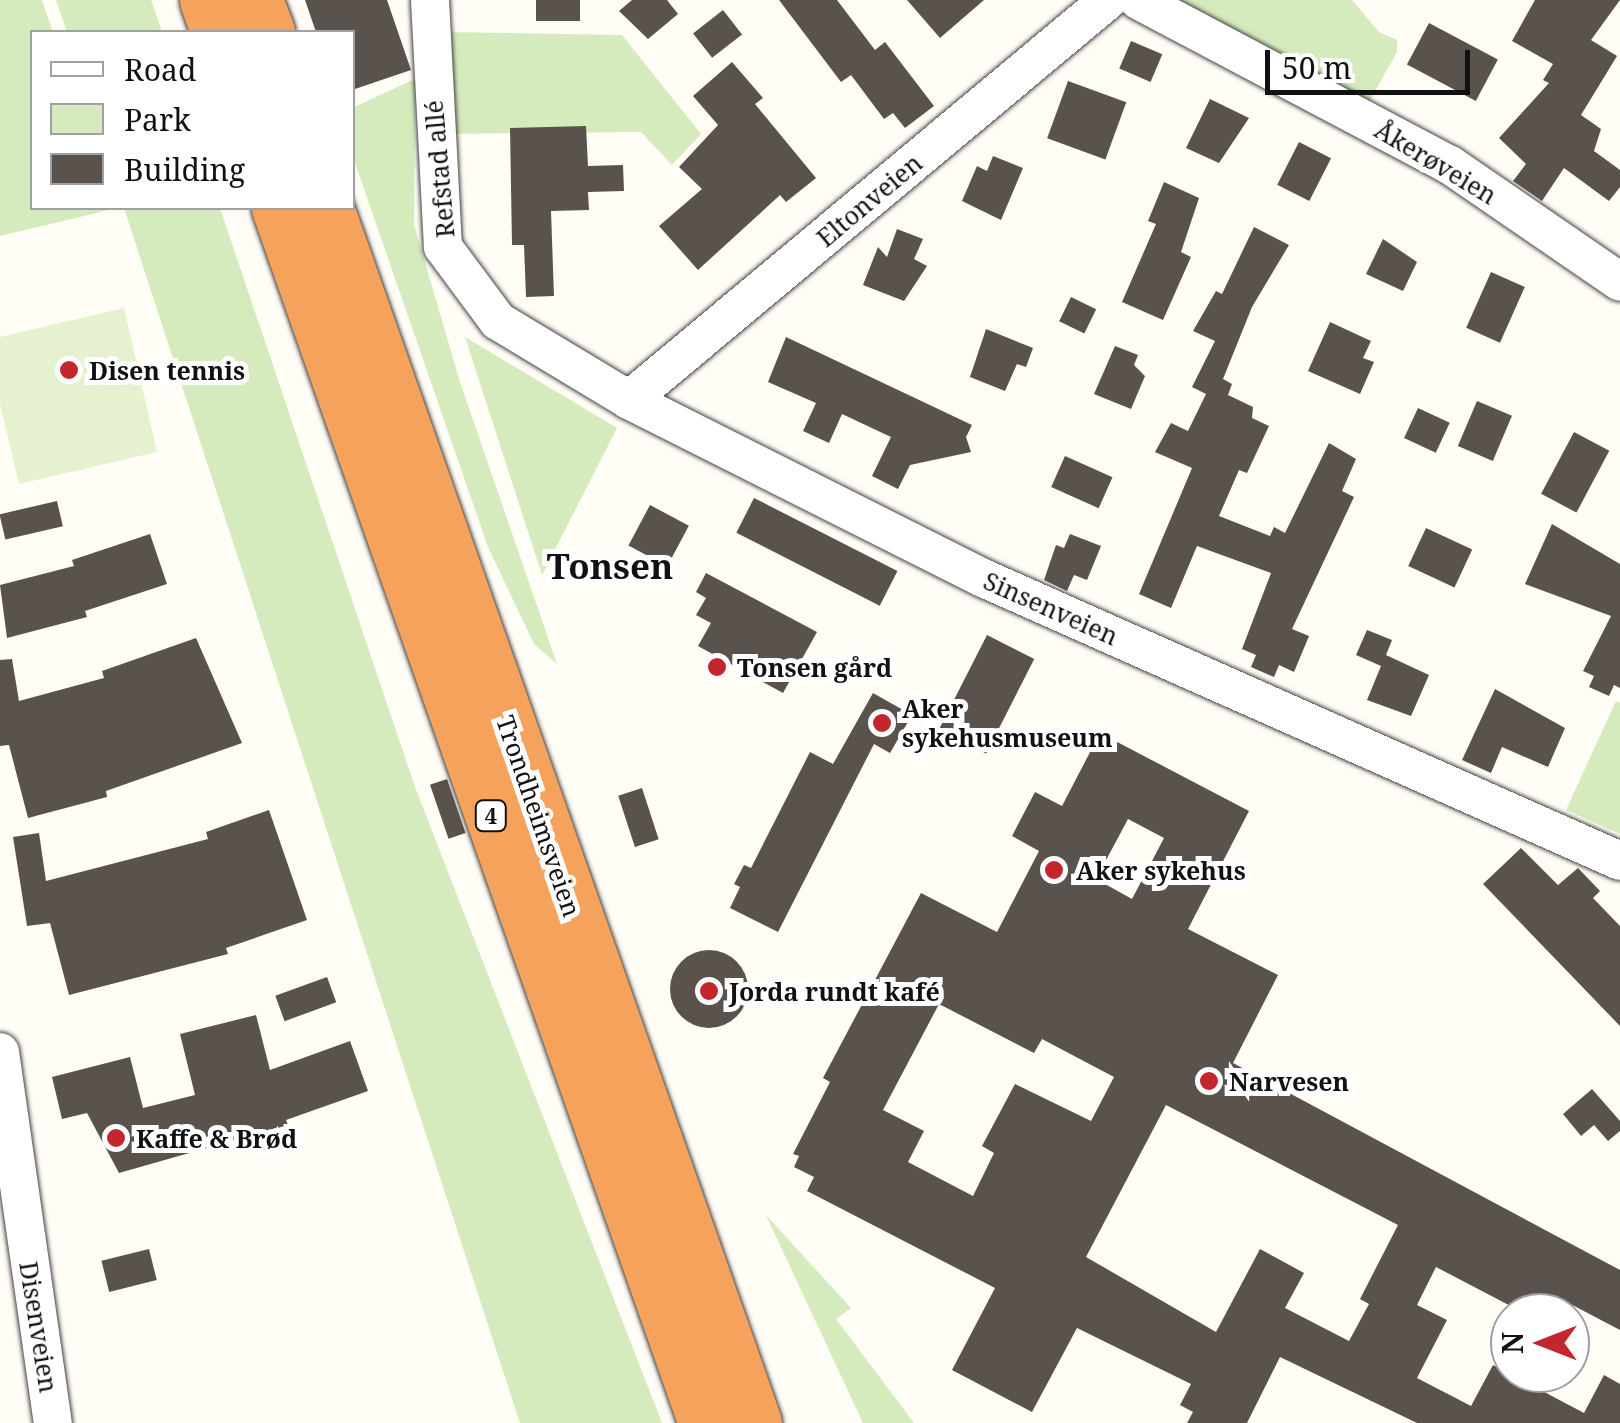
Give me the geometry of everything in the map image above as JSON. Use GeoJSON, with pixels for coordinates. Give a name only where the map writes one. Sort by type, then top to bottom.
{"type":"FeatureCollection","features":[{"type":"Feature","properties":{"kind":"highway"},"geometry":{"type":"LineString","coordinates":[[207,0],[217,30]]}},
{"type":"Feature","properties":{"kind":"highway"},"geometry":{"type":"LineString","coordinates":[[255,0],[266,30]]}},
{"type":"Feature","properties":{"kind":"highway","name":"Trondheimsveien"},"geometry":{"type":"LineString","coordinates":[[280,210],[706,1423]]}},
{"type":"Feature","properties":{"kind":"highway","name":"Trondheimsveien"},"geometry":{"type":"LineString","coordinates":[[327,210],[754,1423]]}},
{"type":"Feature","properties":{"kind":"street","name":"Refstad allé"},"geometry":{"type":"LineString","coordinates":[[430,0],[443,247],[498,320]]}},
{"type":"Feature","properties":{"kind":"street","name":"Eltonveien"},"geometry":{"type":"LineString","coordinates":[[630,400],[1108,0]]}},
{"type":"Feature","properties":{"kind":"street","name":"Åkerøveien"},"geometry":{"type":"LineString","coordinates":[[1138,0],[1450,166],[1620,282]]}},
{"type":"Feature","properties":{"kind":"street","name":"Sinsenveien"},"geometry":{"type":"LineString","coordinates":[[498,320],[630,400],[983,578],[1620,861]]}},
{"type":"Feature","properties":{"kind":"street","name":"Disenveien"},"geometry":{"type":"LineString","coordinates":[[0,1052],[53,1423]]}},
{"type":"Feature","properties":{"kind":"green space"},"geometry":{"type":"Polygon","coordinates":[[[0,0],[42,0],[52,30],[30,30],[30,210],[109,210],[0,236],[0,0]]]}},
{"type":"Feature","properties":{"kind":"green space"},"geometry":{"type":"Polygon","coordinates":[[[56,0],[151,0],[161,30],[66,30],[56,0]]]}},
{"type":"Feature","properties":{"kind":"green space"},"geometry":{"type":"Polygon","coordinates":[[[1166,0],[1352,0],[1379,32],[1397,40],[1397,52],[1368,104],[1166,0]]]}},
{"type":"Feature","properties":{"kind":"green space"},"geometry":{"type":"Polygon","coordinates":[[[443,32],[622,35],[701,134],[672,165],[641,132],[445,134],[443,32]]]}},
{"type":"Feature","properties":{"kind":"green space"},"geometry":{"type":"Polygon","coordinates":[[[415,79],[414,225],[460,382],[557,664],[534,644],[488,547],[355,163],[355,107],[415,79]]]}},
{"type":"Feature","properties":{"kind":"green space"},"geometry":{"type":"Polygon","coordinates":[[[125,210],[221,210],[415,787],[662,1423],[520,1423],[125,210]]]}},
{"type":"Feature","properties":{"kind":"green space","name":"Disen tennis"},"geometry":{"type":"Polygon","coordinates":[[[124,308],[157,452],[19,484],[0,404],[0,337],[124,308]]]}},
{"type":"Feature","properties":{"kind":"green space"},"geometry":{"type":"Polygon","coordinates":[[[465,337],[617,428],[542,575],[465,337]]]}},
{"type":"Feature","properties":{"kind":"green space"},"geometry":{"type":"Polygon","coordinates":[[[1616,701],[1620,703],[1620,834],[1566,810],[1616,701]]]}},
{"type":"Feature","properties":{"kind":"green space"},"geometry":{"type":"Polygon","coordinates":[[[766,1215],[851,1308],[836,1319],[914,1423],[863,1423],[766,1215]]]}},
{"type":"Feature","properties":{"kind":"building"},"geometry":{"type":"Polygon","coordinates":[[[305,0],[387,0],[411,70],[355,89],[355,30],[315,30],[305,0]]]}},
{"type":"Feature","properties":{"kind":"building"},"geometry":{"type":"Polygon","coordinates":[[[536,0],[580,0],[580,21],[536,21],[536,0]]]}},
{"type":"Feature","properties":{"kind":"building"},"geometry":{"type":"Polygon","coordinates":[[[632,0],[667,0],[678,14],[648,39],[619,11],[632,0]]]}},
{"type":"Feature","properties":{"kind":"building"},"geometry":{"type":"Polygon","coordinates":[[[779,0],[837,0],[875,50],[885,42],[934,106],[905,128],[893,113],[884,119],[851,75],[841,82],[779,0]]]}},
{"type":"Feature","properties":{"kind":"building"},"geometry":{"type":"Polygon","coordinates":[[[907,0],[984,0],[940,38],[907,0]]]}},
{"type":"Feature","properties":{"kind":"building"},"geometry":{"type":"Polygon","coordinates":[[[1535,0],[1620,0],[1591,40],[1617,56],[1581,115],[1601,129],[1594,151],[1620,170],[1620,187],[1609,201],[1564,168],[1542,201],[1513,181],[1526,164],[1499,138],[1549,83],[1543,80],[1553,64],[1512,41],[1535,0]]]}},
{"type":"Feature","properties":{"kind":"building"},"geometry":{"type":"Polygon","coordinates":[[[723,10],[742,34],[712,58],[693,33],[723,10]]]}},
{"type":"Feature","properties":{"kind":"building"},"geometry":{"type":"Polygon","coordinates":[[[1429,23],[1498,60],[1476,101],[1407,64],[1429,23]]]}},
{"type":"Feature","properties":{"kind":"building"},"geometry":{"type":"Polygon","coordinates":[[[1131,41],[1162,54],[1151,82],[1119,69],[1131,41]]]}},
{"type":"Feature","properties":{"kind":"building"},"geometry":{"type":"Polygon","coordinates":[[[732,62],[763,98],[755,104],[816,178],[786,202],[780,195],[698,270],[659,226],[702,189],[679,167],[718,125],[693,96],[732,62]]]}},
{"type":"Feature","properties":{"kind":"building"},"geometry":{"type":"Polygon","coordinates":[[[1068,81],[1126,102],[1105,160],[1047,138],[1068,81]]]}},
{"type":"Feature","properties":{"kind":"building"},"geometry":{"type":"Polygon","coordinates":[[[1210,99],[1249,118],[1219,163],[1186,148],[1210,99]]]}},
{"type":"Feature","properties":{"kind":"building"},"geometry":{"type":"Polygon","coordinates":[[[586,126],[588,166],[623,165],[624,191],[588,192],[589,210],[551,211],[554,296],[526,297],[524,245],[512,245],[510,128],[586,126]]]}},
{"type":"Feature","properties":{"kind":"building"},"geometry":{"type":"Polygon","coordinates":[[[1299,142],[1331,158],[1309,201],[1277,185],[1299,142]]]}},
{"type":"Feature","properties":{"kind":"building"},"geometry":{"type":"Polygon","coordinates":[[[993,156],[1023,168],[1001,220],[962,201],[977,166],[987,171],[993,156]]]}},
{"type":"Feature","properties":{"kind":"building"},"geometry":{"type":"Polygon","coordinates":[[[1164,182],[1199,198],[1181,252],[1191,257],[1163,320],[1122,302],[1156,224],[1148,221],[1164,182]]]}},
{"type":"Feature","properties":{"kind":"building"},"geometry":{"type":"Polygon","coordinates":[[[1254,227],[1289,245],[1252,307],[1223,379],[1232,384],[1228,395],[1253,407],[1252,418],[1269,426],[1247,473],[1239,470],[1219,516],[1270,536],[1274,527],[1285,533],[1329,443],[1356,459],[1342,491],[1354,497],[1292,629],[1309,636],[1294,672],[1279,665],[1274,677],[1251,667],[1256,655],[1242,649],[1271,573],[1197,546],[1171,608],[1139,594],[1192,468],[1155,452],[1171,423],[1188,431],[1206,394],[1192,387],[1215,341],[1193,331],[1216,291],[1222,294],[1254,227]]]}},
{"type":"Feature","properties":{"kind":"building"},"geometry":{"type":"Polygon","coordinates":[[[897,229],[923,239],[914,259],[927,266],[904,301],[863,285],[878,247],[887,257],[897,229]]]}},
{"type":"Feature","properties":{"kind":"building"},"geometry":{"type":"Polygon","coordinates":[[[1383,239],[1417,262],[1403,291],[1366,274],[1383,239]]]}},
{"type":"Feature","properties":{"kind":"building"},"geometry":{"type":"Polygon","coordinates":[[[1491,272],[1525,287],[1500,343],[1466,328],[1491,272]]]}},
{"type":"Feature","properties":{"kind":"building"},"geometry":{"type":"Polygon","coordinates":[[[1071,297],[1096,309],[1084,334],[1059,321],[1071,297]]]}},
{"type":"Feature","properties":{"kind":"building"},"geometry":{"type":"Polygon","coordinates":[[[1330,322],[1371,341],[1363,358],[1374,362],[1360,394],[1308,371],[1330,322]]]}},
{"type":"Feature","properties":{"kind":"building"},"geometry":{"type":"Polygon","coordinates":[[[986,329],[1033,348],[1026,367],[1017,364],[1005,391],[970,377],[986,329]]]}},
{"type":"Feature","properties":{"kind":"building"},"geometry":{"type":"Polygon","coordinates":[[[786,337],[972,425],[966,437],[971,452],[910,465],[898,489],[872,476],[891,437],[842,414],[829,443],[803,431],[816,403],[768,382],[786,337]]]}},
{"type":"Feature","properties":{"kind":"building"},"geometry":{"type":"Polygon","coordinates":[[[1115,346],[1138,355],[1134,365],[1145,376],[1131,409],[1094,394],[1115,346]]]}},
{"type":"Feature","properties":{"kind":"building"},"geometry":{"type":"Polygon","coordinates":[[[1477,401],[1512,416],[1493,461],[1458,446],[1477,401]]]}},
{"type":"Feature","properties":{"kind":"building"},"geometry":{"type":"Polygon","coordinates":[[[1418,408],[1450,423],[1436,453],[1404,438],[1418,408]]]}},
{"type":"Feature","properties":{"kind":"building"},"geometry":{"type":"Polygon","coordinates":[[[1574,432],[1609,451],[1576,513],[1541,494],[1574,432]]]}},
{"type":"Feature","properties":{"kind":"building"},"geometry":{"type":"Polygon","coordinates":[[[1065,456],[1113,477],[1099,508],[1051,487],[1065,456]]]}},
{"type":"Feature","properties":{"kind":"building"},"geometry":{"type":"Polygon","coordinates":[[[754,498],[897,571],[880,606],[736,533],[754,498]]]}},
{"type":"Feature","properties":{"kind":"building"},"geometry":{"type":"Polygon","coordinates":[[[57,501],[63,526],[5,540],[0,514],[57,501]]]}},
{"type":"Feature","properties":{"kind":"building"},"geometry":{"type":"Polygon","coordinates":[[[650,505],[689,526],[667,566],[628,546],[650,505]]]}},
{"type":"Feature","properties":{"kind":"building"},"geometry":{"type":"Polygon","coordinates":[[[1552,524],[1620,564],[1620,688],[1614,685],[1609,696],[1589,687],[1594,676],[1583,671],[1611,616],[1525,584],[1552,524]]]}},
{"type":"Feature","properties":{"kind":"building"},"geometry":{"type":"Polygon","coordinates":[[[1426,528],[1472,550],[1454,588],[1408,566],[1426,528]]]}},
{"type":"Feature","properties":{"kind":"building"},"geometry":{"type":"Polygon","coordinates":[[[150,534],[167,584],[85,611],[87,617],[7,638],[0,585],[74,566],[72,560],[150,534]]]}},
{"type":"Feature","properties":{"kind":"building"},"geometry":{"type":"Polygon","coordinates":[[[1070,534],[1101,546],[1087,580],[1074,575],[1067,591],[1044,580],[1056,545],[1064,548],[1070,534]]]}},
{"type":"Feature","properties":{"kind":"building"},"geometry":{"type":"Polygon","coordinates":[[[706,573],[817,632],[783,693],[698,646],[711,623],[696,615],[706,598],[696,592],[706,573]]]}},
{"type":"Feature","properties":{"kind":"building"},"geometry":{"type":"Polygon","coordinates":[[[1367,630],[1392,640],[1386,655],[1429,675],[1411,716],[1367,700],[1381,666],[1356,655],[1367,630]]]}},
{"type":"Feature","properties":{"kind":"building"},"geometry":{"type":"Polygon","coordinates":[[[987,635],[1034,659],[986,754],[939,729],[987,635]]]}},
{"type":"Feature","properties":{"kind":"building"},"geometry":{"type":"Polygon","coordinates":[[[196,638],[242,743],[106,791],[107,797],[28,818],[9,745],[0,746],[0,660],[12,659],[19,701],[104,678],[102,671],[196,638]]]}},
{"type":"Feature","properties":{"kind":"building"},"geometry":{"type":"Polygon","coordinates":[[[1495,689],[1565,728],[1548,767],[1502,747],[1491,773],[1462,760],[1495,689]]]}},
{"type":"Feature","properties":{"kind":"building"},"geometry":{"type":"Polygon","coordinates":[[[873,693],[912,715],[890,753],[874,744],[778,932],[730,908],[740,887],[734,884],[744,865],[751,868],[810,752],[833,764],[873,693]]]}},
{"type":"Feature","properties":{"kind":"building"},"geometry":{"type":"Polygon","coordinates":[[[1100,733],[1249,811],[1188,929],[1278,975],[1233,1063],[1620,1270],[1620,1330],[1590,1314],[1590,1293],[1490,1295],[1436,1267],[1417,1305],[1447,1320],[1417,1378],[1471,1406],[1490,1371],[1490,1393],[1546,1393],[1584,1413],[1604,1375],[1620,1384],[1620,1423],[1417,1423],[1280,1357],[1247,1423],[1187,1423],[1193,1412],[1180,1405],[1191,1384],[1077,1328],[1032,1412],[952,1370],[995,1288],[807,1191],[814,1177],[794,1167],[799,1156],[793,1154],[830,1082],[823,1078],[921,893],[997,932],[1039,851],[1012,836],[1035,792],[1062,806],[1100,733]],[[1128,819],[1096,879],[1132,899],[1164,838],[1128,819]],[[939,1004],[883,1110],[924,1131],[908,1162],[973,1196],[994,1153],[982,1146],[1015,1084],[1091,1121],[1114,1077],[1042,1039],[1034,1053],[939,1004]],[[1166,1105],[1086,1257],[1216,1332],[1260,1249],[1304,1273],[1285,1308],[1349,1341],[1369,1304],[1360,1299],[1398,1225],[1166,1105]]]}},
{"type":"Feature","properties":{"kind":"building"},"geometry":{"type":"Polygon","coordinates":[[[447,779],[466,833],[449,839],[430,785],[447,779]]]}},
{"type":"Feature","properties":{"kind":"building"},"geometry":{"type":"Polygon","coordinates":[[[642,788],[659,839],[635,847],[618,796],[642,788]]]}},
{"type":"Feature","properties":{"kind":"building"},"geometry":{"type":"Polygon","coordinates":[[[269,810],[307,920],[226,948],[228,954],[69,995],[50,923],[27,926],[13,837],[39,833],[46,881],[208,839],[206,832],[269,810]]]}},
{"type":"Feature","properties":{"kind":"building"},"geometry":{"type":"Polygon","coordinates":[[[1521,848],[1558,885],[1578,868],[1600,891],[1593,898],[1620,926],[1620,1026],[1483,884],[1521,848]]]}},
{"type":"Feature","properties":{"kind":"building","name":"Jorda rundt kafé"},"geometry":{"type":"Polygon","coordinates":[[[701,950],[717,950],[742,967],[748,989],[742,1011],[731,1022],[717,1028],[701,1028],[676,1011],[670,997],[670,981],[687,956],[701,950]]]}},
{"type":"Feature","properties":{"kind":"building"},"geometry":{"type":"Polygon","coordinates":[[[327,977],[336,1002],[285,1021],[275,996],[327,977]]]}},
{"type":"Feature","properties":{"kind":"building"},"geometry":{"type":"Polygon","coordinates":[[[256,1015],[270,1070],[350,1041],[368,1091],[286,1120],[288,1125],[119,1173],[87,1113],[62,1119],[52,1077],[130,1057],[143,1108],[195,1095],[180,1034],[256,1015]]]}},
{"type":"Feature","properties":{"kind":"building"},"geometry":{"type":"Polygon","coordinates":[[[1592,1089],[1620,1121],[1620,1131],[1608,1141],[1594,1125],[1581,1136],[1563,1114],[1592,1089]]]}},
{"type":"Feature","properties":{"kind":"building"},"geometry":{"type":"Polygon","coordinates":[[[149,1249],[157,1280],[109,1292],[101,1261],[149,1249]]]}},
{"type":"Feature","properties":{"kind":"place","name":"Disen tennis"},"geometry":{"type":"Point","coordinates":[69,370]}},
{"type":"Feature","properties":{"kind":"place","name":"Tonsen gård"},"geometry":{"type":"Point","coordinates":[717,667]}},
{"type":"Feature","properties":{"kind":"place","name":"Aker sykehusmuseum"},"geometry":{"type":"Point","coordinates":[882,723]}},
{"type":"Feature","properties":{"kind":"place","name":"Aker sykehus"},"geometry":{"type":"Point","coordinates":[1054,870]}},
{"type":"Feature","properties":{"kind":"place","name":"Jorda rundt kafé"},"geometry":{"type":"Point","coordinates":[709,991]}},
{"type":"Feature","properties":{"kind":"place","name":"Narvesen"},"geometry":{"type":"Point","coordinates":[1209,1081]}},
{"type":"Feature","properties":{"kind":"place","name":"Kaffe & Brød"},"geometry":{"type":"Point","coordinates":[116,1138]}},
{"type":"Feature","properties":{"kind":"district","name":"Tonsen"},"geometry":{"type":"Point","coordinates":[610,566]}}]}
